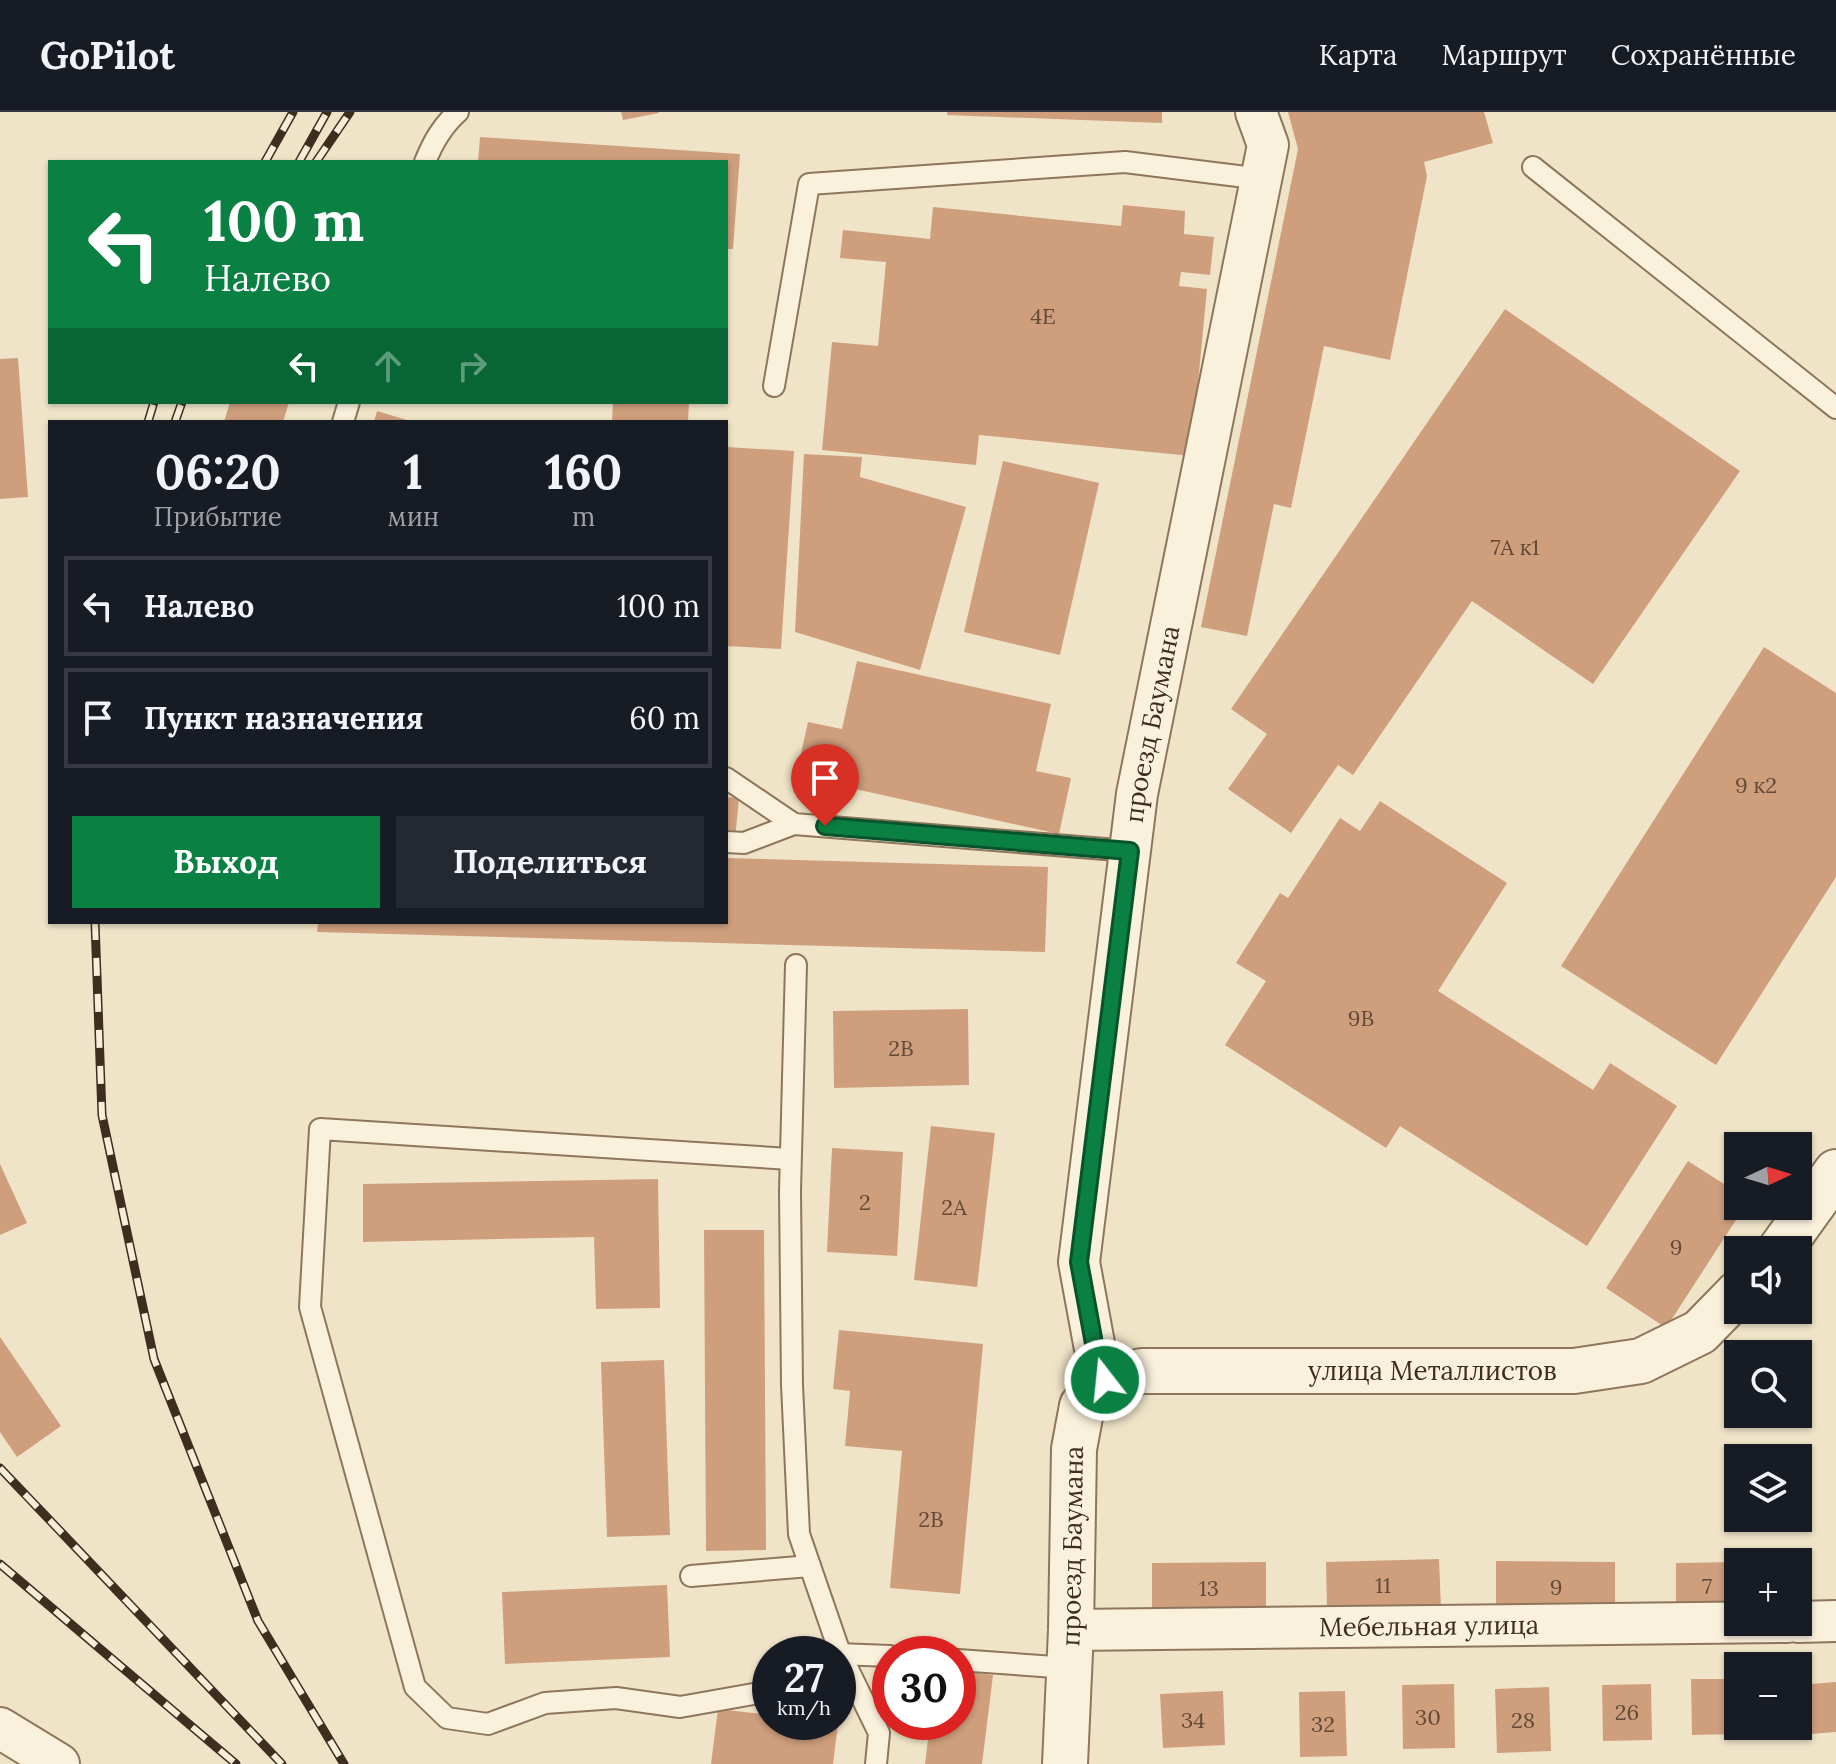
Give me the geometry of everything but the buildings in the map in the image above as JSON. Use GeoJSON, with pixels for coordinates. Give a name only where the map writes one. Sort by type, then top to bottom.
{"type":"FeatureCollection","features":[{"type":"Feature","properties":{"kind":"street","name":"проезд Баумана"},"geometry":{"type":"LineString","coordinates":[[1065,1764],[1074,1449],[1082,1406],[1105,1380],[1095,1349],[1079,1262],[1140,779],[1268,145],[1256,112]]}},
{"type":"Feature","properties":{"kind":"street"},"geometry":{"type":"LineString","coordinates":[[1790,1236],[1836,1172]]}},
{"type":"Feature","properties":{"kind":"street","name":"улица Металлистов"},"geometry":{"type":"LineString","coordinates":[[1105,1380],[1142,1371],[1574,1371],[1641,1361],[1700,1332],[1724,1307]]}},
{"type":"Feature","properties":{"kind":"street"},"geometry":{"type":"LineString","coordinates":[[1812,1622],[1836,1621]]}},
{"type":"Feature","properties":{"kind":"street","name":"Мебельная улица"},"geometry":{"type":"LineString","coordinates":[[1070,1649],[1724,1624]]}},
{"type":"Feature","properties":{"kind":"street"},"geometry":{"type":"LineString","coordinates":[[0,1728],[59,1764]]}},
{"type":"Feature","properties":{"kind":"lane"},"geometry":{"type":"LineString","coordinates":[[426,160],[432,143],[458,112]]}},
{"type":"Feature","properties":{"kind":"lane"},"geometry":{"type":"LineString","coordinates":[[774,386],[809,184],[1125,162],[1262,179]]}},
{"type":"Feature","properties":{"kind":"lane"},"geometry":{"type":"LineString","coordinates":[[1533,167],[1836,408]]}},
{"type":"Feature","properties":{"kind":"lane"},"geometry":{"type":"LineString","coordinates":[[728,779],[794,824]]}},
{"type":"Feature","properties":{"kind":"lane"},"geometry":{"type":"LineString","coordinates":[[728,842],[744,843],[794,824],[1130,851]]}},
{"type":"Feature","properties":{"kind":"lane"},"geometry":{"type":"LineString","coordinates":[[796,965],[790,1159],[792,1385],[799,1534],[833,1636]]}},
{"type":"Feature","properties":{"kind":"lane"},"geometry":{"type":"LineString","coordinates":[[752,1694],[680,1707],[616,1698],[545,1703],[488,1724],[447,1718],[415,1687],[310,1307],[320,1129],[790,1159]]}},
{"type":"Feature","properties":{"kind":"lane"},"geometry":{"type":"LineString","coordinates":[[691,1576],[810,1566]]}},
{"type":"Feature","properties":{"kind":"lane"},"geometry":{"type":"LineString","coordinates":[[976,1658],[1070,1649]]}},
{"type":"Feature","properties":{"kind":"lane"},"geometry":{"type":"LineString","coordinates":[[856,1687],[879,1733],[876,1764]]}},
{"type":"Feature","properties":{"kind":"railway"},"geometry":{"type":"LineString","coordinates":[[266,160],[293,112]]}},
{"type":"Feature","properties":{"kind":"railway"},"geometry":{"type":"LineString","coordinates":[[300,160],[327,112]]}},
{"type":"Feature","properties":{"kind":"railway"},"geometry":{"type":"LineString","coordinates":[[317,160],[350,112]]}},
{"type":"Feature","properties":{"kind":"railway"},"geometry":{"type":"LineString","coordinates":[[149,420],[153,404]]}},
{"type":"Feature","properties":{"kind":"railway"},"geometry":{"type":"LineString","coordinates":[[176,420],[181,404]]}},
{"type":"Feature","properties":{"kind":"railway"},"geometry":{"type":"LineString","coordinates":[[95,924],[102,1115],[154,1359],[258,1621],[344,1764]]}},
{"type":"Feature","properties":{"kind":"railway"},"geometry":{"type":"LineString","coordinates":[[0,1468],[282,1764]]}},
{"type":"Feature","properties":{"kind":"railway"},"geometry":{"type":"LineString","coordinates":[[0,1564],[236,1764]]}},
{"type":"Feature","properties":{"kind":"route"},"geometry":{"type":"LineString","coordinates":[[825,826],[1130,851],[1079,1262],[1095,1349],[1105,1380]]}}]}
